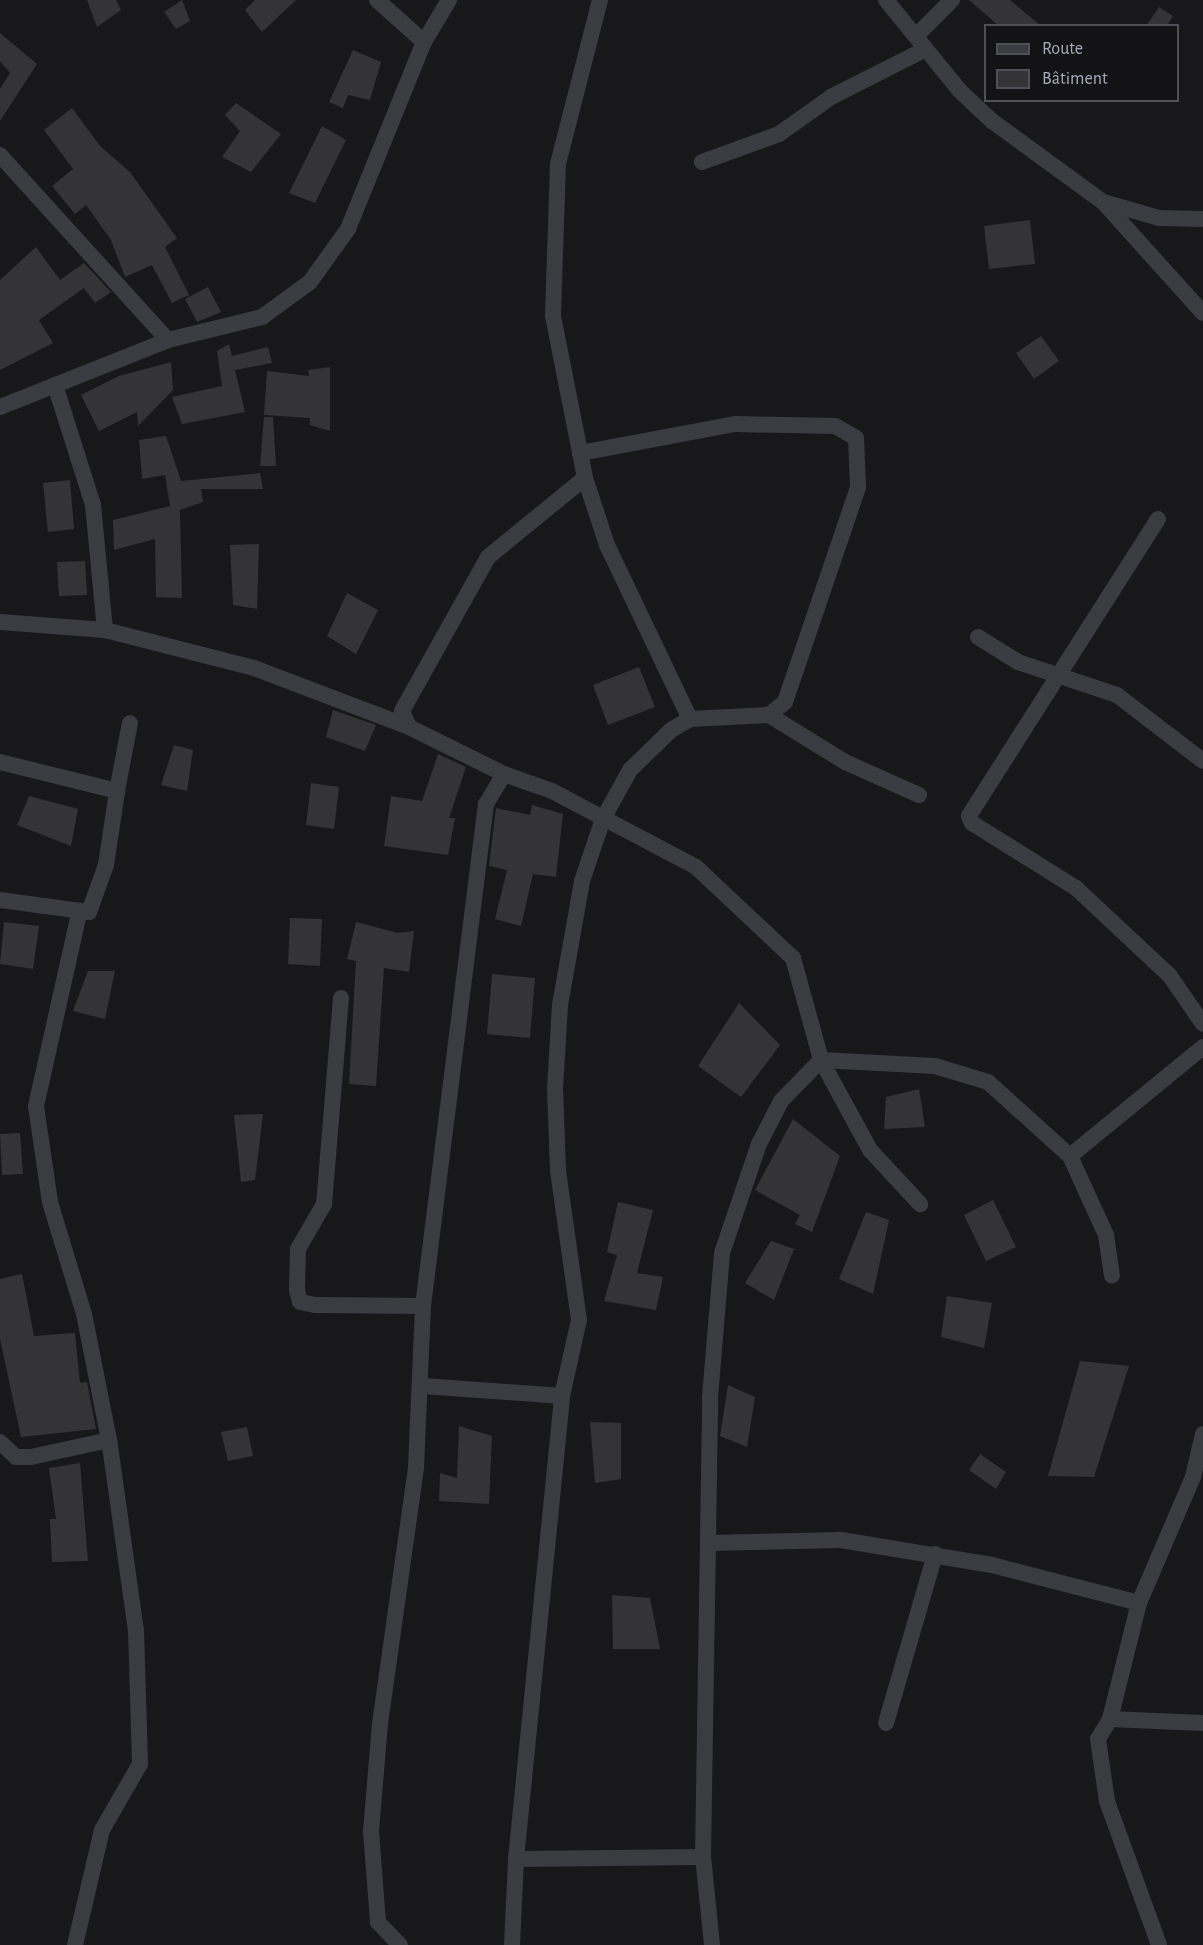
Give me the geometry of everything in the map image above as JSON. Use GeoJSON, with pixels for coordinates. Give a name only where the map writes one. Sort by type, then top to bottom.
{"type":"FeatureCollection","features":[{"type":"Feature","properties":{"kind":"street"},"geometry":{"type":"LineString","coordinates":[[377,0],[424,42]]}},
{"type":"Feature","properties":{"kind":"street"},"geometry":{"type":"LineString","coordinates":[[0,407],[168,340],[262,317],[310,282],[348,229],[424,42],[449,0]]}},
{"type":"Feature","properties":{"kind":"street"},"geometry":{"type":"LineString","coordinates":[[600,0],[558,164],[554,213],[553,316],[585,478],[607,544],[690,719]]}},
{"type":"Feature","properties":{"kind":"street"},"geometry":{"type":"LineString","coordinates":[[886,0],[921,43],[992,121],[1103,202],[1203,313]]}},
{"type":"Feature","properties":{"kind":"street"},"geometry":{"type":"LineString","coordinates":[[702,162],[779,134],[831,97],[921,43],[952,0]]}},
{"type":"Feature","properties":{"kind":"street"},"geometry":{"type":"LineString","coordinates":[[0,155],[168,340]]}},
{"type":"Feature","properties":{"kind":"street"},"geometry":{"type":"LineString","coordinates":[[1103,202],[1159,218],[1203,219]]}},
{"type":"Feature","properties":{"kind":"street"},"geometry":{"type":"LineString","coordinates":[[55,386],[93,505],[105,630]]}},
{"type":"Feature","properties":{"kind":"street"},"geometry":{"type":"LineString","coordinates":[[580,453],[735,424],[836,426],[856,438],[858,487],[793,686],[785,702],[769,715]]}},
{"type":"Feature","properties":{"kind":"street"},"geometry":{"type":"LineString","coordinates":[[409,728],[402,711],[411,689],[488,557],[585,478]]}},
{"type":"Feature","properties":{"kind":"street"},"geometry":{"type":"LineString","coordinates":[[1158,519],[1059,678],[971,808],[972,823],[1076,888],[1170,976],[1203,1024]]}},
{"type":"Feature","properties":{"kind":"street"},"geometry":{"type":"LineString","coordinates":[[0,622],[105,630],[254,668],[409,728],[504,774],[552,791],[696,867],[793,958],[821,1060],[870,1150],[920,1204]]}},
{"type":"Feature","properties":{"kind":"street"},"geometry":{"type":"LineString","coordinates":[[978,638],[1059,678],[1117,695],[1203,760]]}},
{"type":"Feature","properties":{"kind":"street"},"geometry":{"type":"LineString","coordinates":[[512,1945],[516,1859],[562,1396],[579,1320],[558,1170],[560,1005],[582,881],[603,819],[630,770],[671,730],[690,719],[769,715],[845,762],[919,795]]}},
{"type":"Feature","properties":{"kind":"street"},"geometry":{"type":"LineString","coordinates":[[0,900],[79,914],[96,906],[130,723]]}},
{"type":"Feature","properties":{"kind":"street"},"geometry":{"type":"LineString","coordinates":[[0,762],[117,791]]}},
{"type":"Feature","properties":{"kind":"street"},"geometry":{"type":"LineString","coordinates":[[400,1945],[378,1922],[372,1831],[423,1386],[423,1306],[486,804],[504,774]]}},
{"type":"Feature","properties":{"kind":"street"},"geometry":{"type":"LineString","coordinates":[[75,1945],[102,1830],[140,1764],[136,1631],[109,1440],[84,1314],[50,1202],[36,1106],[79,914]]}},
{"type":"Feature","properties":{"kind":"street"},"geometry":{"type":"LineString","coordinates":[[341,998],[324,1204],[298,1249],[297,1290],[300,1302],[315,1305],[423,1306]]}},
{"type":"Feature","properties":{"kind":"street"},"geometry":{"type":"LineString","coordinates":[[1070,1156],[1203,1047]]}},
{"type":"Feature","properties":{"kind":"street"},"geometry":{"type":"LineString","coordinates":[[712,1945],[703,1857],[710,1397],[722,1253],[759,1144],[781,1101],[821,1060],[912,1063],[988,1082],[1070,1156],[1106,1235],[1112,1276]]}},
{"type":"Feature","properties":{"kind":"street"},"geometry":{"type":"LineString","coordinates":[[423,1386],[562,1396]]}},
{"type":"Feature","properties":{"kind":"street"},"geometry":{"type":"LineString","coordinates":[[1159,1945],[1107,1801],[1098,1739],[1110,1719],[1139,1603],[1193,1477],[1203,1434]]}},
{"type":"Feature","properties":{"kind":"street"},"geometry":{"type":"LineString","coordinates":[[0,1442],[16,1457],[31,1457],[109,1440]]}},
{"type":"Feature","properties":{"kind":"street"},"geometry":{"type":"LineString","coordinates":[[708,1543],[841,1540],[935,1554],[1139,1603]]}},
{"type":"Feature","properties":{"kind":"street"},"geometry":{"type":"LineString","coordinates":[[886,1723],[935,1554]]}},
{"type":"Feature","properties":{"kind":"street"},"geometry":{"type":"LineString","coordinates":[[1110,1719],[1203,1723]]}},
{"type":"Feature","properties":{"kind":"street"},"geometry":{"type":"LineString","coordinates":[[516,1859],[703,1857]]}},
{"type":"Feature","properties":{"kind":"building"},"geometry":{"type":"Polygon","coordinates":[[[87,0],[116,0],[121,10],[97,27],[87,0]]]}},
{"type":"Feature","properties":{"kind":"building"},"geometry":{"type":"Polygon","coordinates":[[[182,0],[190,21],[176,29],[164,12],[182,0]]]}},
{"type":"Feature","properties":{"kind":"building"},"geometry":{"type":"Polygon","coordinates":[[[255,0],[296,0],[262,32],[245,10],[255,0]]]}},
{"type":"Feature","properties":{"kind":"building"},"geometry":{"type":"Polygon","coordinates":[[[969,0],[1010,0],[1039,24],[997,24],[969,0]]]}},
{"type":"Feature","properties":{"kind":"building"},"geometry":{"type":"Polygon","coordinates":[[[1159,7],[1173,16],[1168,24],[1147,24],[1159,7]]]}},
{"type":"Feature","properties":{"kind":"building"},"geometry":{"type":"Polygon","coordinates":[[[0,33],[37,64],[0,121],[0,89],[10,73],[0,61],[0,33]]]}},
{"type":"Feature","properties":{"kind":"building"},"geometry":{"type":"Polygon","coordinates":[[[353,50],[381,62],[370,100],[348,95],[343,108],[329,102],[353,50]]]}},
{"type":"Feature","properties":{"kind":"building"},"geometry":{"type":"Polygon","coordinates":[[[236,103],[281,134],[251,172],[222,157],[240,131],[225,115],[236,103]]]}},
{"type":"Feature","properties":{"kind":"building"},"geometry":{"type":"Polygon","coordinates":[[[72,108],[100,146],[130,172],[177,238],[165,247],[189,295],[172,303],[152,265],[125,277],[111,240],[86,205],[75,214],[52,186],[73,169],[44,130],[72,108]]]}},
{"type":"Feature","properties":{"kind":"building"},"geometry":{"type":"Polygon","coordinates":[[[322,126],[346,140],[315,203],[289,193],[322,126]]]}},
{"type":"Feature","properties":{"kind":"building"},"geometry":{"type":"Polygon","coordinates":[[[1030,220],[1035,264],[989,269],[984,226],[1030,220]]]}},
{"type":"Feature","properties":{"kind":"building"},"geometry":{"type":"Polygon","coordinates":[[[36,247],[60,280],[84,263],[111,292],[95,303],[84,288],[39,320],[53,343],[0,370],[0,280],[36,247]]]}},
{"type":"Feature","properties":{"kind":"building"},"geometry":{"type":"Polygon","coordinates":[[[208,287],[221,312],[197,322],[185,299],[208,287]]]}},
{"type":"Feature","properties":{"kind":"building"},"geometry":{"type":"Polygon","coordinates":[[[1041,336],[1059,361],[1034,379],[1016,353],[1041,336]]]}},
{"type":"Feature","properties":{"kind":"building"},"geometry":{"type":"Polygon","coordinates":[[[229,344],[232,356],[268,347],[272,363],[235,370],[245,412],[182,424],[172,397],[222,386],[217,351],[229,344]]]}},
{"type":"Feature","properties":{"kind":"building"},"geometry":{"type":"Polygon","coordinates":[[[171,362],[173,390],[138,426],[137,412],[99,431],[81,395],[119,376],[171,362]]]}},
{"type":"Feature","properties":{"kind":"building"},"geometry":{"type":"Polygon","coordinates":[[[330,367],[330,431],[310,425],[310,418],[264,415],[267,371],[309,376],[308,370],[330,367]]]}},
{"type":"Feature","properties":{"kind":"building"},"geometry":{"type":"Polygon","coordinates":[[[264,417],[273,417],[276,466],[260,466],[264,417]]]}},
{"type":"Feature","properties":{"kind":"building"},"geometry":{"type":"Polygon","coordinates":[[[166,436],[181,481],[260,473],[263,489],[201,489],[203,502],[180,510],[182,598],[156,597],[155,539],[114,550],[113,520],[170,506],[165,475],[142,479],[139,440],[166,436]]]}},
{"type":"Feature","properties":{"kind":"building"},"geometry":{"type":"Polygon","coordinates":[[[70,480],[74,529],[48,532],[43,483],[70,480]]]}},
{"type":"Feature","properties":{"kind":"building"},"geometry":{"type":"Polygon","coordinates":[[[259,544],[257,609],[233,605],[230,545],[259,544]]]}},
{"type":"Feature","properties":{"kind":"building"},"geometry":{"type":"Polygon","coordinates":[[[85,561],[87,595],[59,596],[57,562],[85,561]]]}},
{"type":"Feature","properties":{"kind":"building"},"geometry":{"type":"Polygon","coordinates":[[[347,593],[378,610],[356,654],[327,636],[347,593]]]}},
{"type":"Feature","properties":{"kind":"building"},"geometry":{"type":"Polygon","coordinates":[[[639,667],[655,707],[608,725],[593,685],[639,667]]]}},
{"type":"Feature","properties":{"kind":"building"},"geometry":{"type":"Polygon","coordinates":[[[333,710],[376,725],[365,751],[326,737],[333,710]]]}},
{"type":"Feature","properties":{"kind":"building"},"geometry":{"type":"Polygon","coordinates":[[[174,745],[193,750],[187,791],[161,785],[174,745]]]}},
{"type":"Feature","properties":{"kind":"building"},"geometry":{"type":"Polygon","coordinates":[[[438,754],[466,767],[449,818],[455,818],[448,855],[384,846],[391,796],[422,801],[438,754]]]}},
{"type":"Feature","properties":{"kind":"building"},"geometry":{"type":"Polygon","coordinates":[[[311,783],[339,787],[334,829],[306,825],[311,783]]]}},
{"type":"Feature","properties":{"kind":"building"},"geometry":{"type":"Polygon","coordinates":[[[29,796],[78,809],[71,846],[17,825],[29,796]]]}},
{"type":"Feature","properties":{"kind":"building"},"geometry":{"type":"Polygon","coordinates":[[[532,805],[563,814],[556,877],[533,874],[521,926],[495,919],[507,870],[489,866],[496,808],[530,815],[532,805]]]}},
{"type":"Feature","properties":{"kind":"building"},"geometry":{"type":"Polygon","coordinates":[[[290,918],[322,919],[320,966],[288,964],[290,918]]]}},
{"type":"Feature","properties":{"kind":"building"},"geometry":{"type":"Polygon","coordinates":[[[4,922],[39,926],[33,969],[0,964],[4,922]]]}},
{"type":"Feature","properties":{"kind":"building"},"geometry":{"type":"Polygon","coordinates":[[[356,922],[398,933],[414,931],[409,972],[384,968],[376,1086],[349,1084],[356,961],[347,959],[356,922]]]}},
{"type":"Feature","properties":{"kind":"building"},"geometry":{"type":"Polygon","coordinates":[[[88,971],[115,971],[105,1019],[73,1011],[88,971]]]}},
{"type":"Feature","properties":{"kind":"building"},"geometry":{"type":"Polygon","coordinates":[[[492,974],[535,978],[530,1038],[487,1034],[492,974]]]}},
{"type":"Feature","properties":{"kind":"building"},"geometry":{"type":"Polygon","coordinates":[[[739,1003],[780,1045],[741,1097],[698,1066],[739,1003]]]}},
{"type":"Feature","properties":{"kind":"building"},"geometry":{"type":"Polygon","coordinates":[[[919,1089],[925,1127],[884,1129],[886,1097],[919,1089]]]}},
{"type":"Feature","properties":{"kind":"building"},"geometry":{"type":"Polygon","coordinates":[[[263,1114],[255,1180],[241,1182],[234,1115],[263,1114]]]}},
{"type":"Feature","properties":{"kind":"building"},"geometry":{"type":"Polygon","coordinates":[[[793,1119],[840,1156],[812,1232],[795,1224],[800,1215],[755,1190],[793,1119]]]}},
{"type":"Feature","properties":{"kind":"building"},"geometry":{"type":"Polygon","coordinates":[[[20,1133],[23,1174],[2,1175],[0,1134],[20,1133]]]}},
{"type":"Feature","properties":{"kind":"building"},"geometry":{"type":"Polygon","coordinates":[[[993,1200],[1016,1247],[986,1261],[964,1215],[993,1200]]]}},
{"type":"Feature","properties":{"kind":"building"},"geometry":{"type":"Polygon","coordinates":[[[618,1202],[653,1210],[637,1273],[663,1277],[656,1310],[604,1301],[617,1255],[607,1252],[618,1202]]]}},
{"type":"Feature","properties":{"kind":"building"},"geometry":{"type":"Polygon","coordinates":[[[866,1212],[889,1220],[873,1294],[839,1279],[866,1212]]]}},
{"type":"Feature","properties":{"kind":"building"},"geometry":{"type":"Polygon","coordinates":[[[771,1241],[794,1249],[774,1300],[745,1283],[771,1241]]]}},
{"type":"Feature","properties":{"kind":"building"},"geometry":{"type":"Polygon","coordinates":[[[22,1274],[34,1336],[75,1333],[80,1383],[87,1382],[96,1429],[21,1437],[0,1339],[0,1279],[22,1274]]]}},
{"type":"Feature","properties":{"kind":"building"},"geometry":{"type":"Polygon","coordinates":[[[947,1296],[992,1303],[984,1348],[941,1337],[947,1296]]]}},
{"type":"Feature","properties":{"kind":"building"},"geometry":{"type":"Polygon","coordinates":[[[1080,1361],[1129,1366],[1094,1477],[1048,1476],[1080,1361]]]}},
{"type":"Feature","properties":{"kind":"building"},"geometry":{"type":"Polygon","coordinates":[[[728,1385],[755,1397],[747,1447],[720,1436],[728,1385]]]}},
{"type":"Feature","properties":{"kind":"building"},"geometry":{"type":"Polygon","coordinates":[[[590,1422],[621,1423],[621,1479],[595,1483],[590,1422]]]}},
{"type":"Feature","properties":{"kind":"building"},"geometry":{"type":"Polygon","coordinates":[[[459,1426],[492,1436],[489,1504],[439,1501],[440,1473],[457,1478],[459,1426]]]}},
{"type":"Feature","properties":{"kind":"building"},"geometry":{"type":"Polygon","coordinates":[[[247,1427],[253,1456],[228,1461],[221,1432],[247,1427]]]}},
{"type":"Feature","properties":{"kind":"building"},"geometry":{"type":"Polygon","coordinates":[[[980,1454],[1006,1472],[996,1489],[969,1470],[980,1454]]]}},
{"type":"Feature","properties":{"kind":"building"},"geometry":{"type":"Polygon","coordinates":[[[80,1463],[88,1561],[52,1562],[50,1519],[56,1519],[49,1468],[80,1463]]]}},
{"type":"Feature","properties":{"kind":"building"},"geometry":{"type":"Polygon","coordinates":[[[612,1595],[650,1598],[660,1649],[613,1649],[612,1595]]]}}]}
